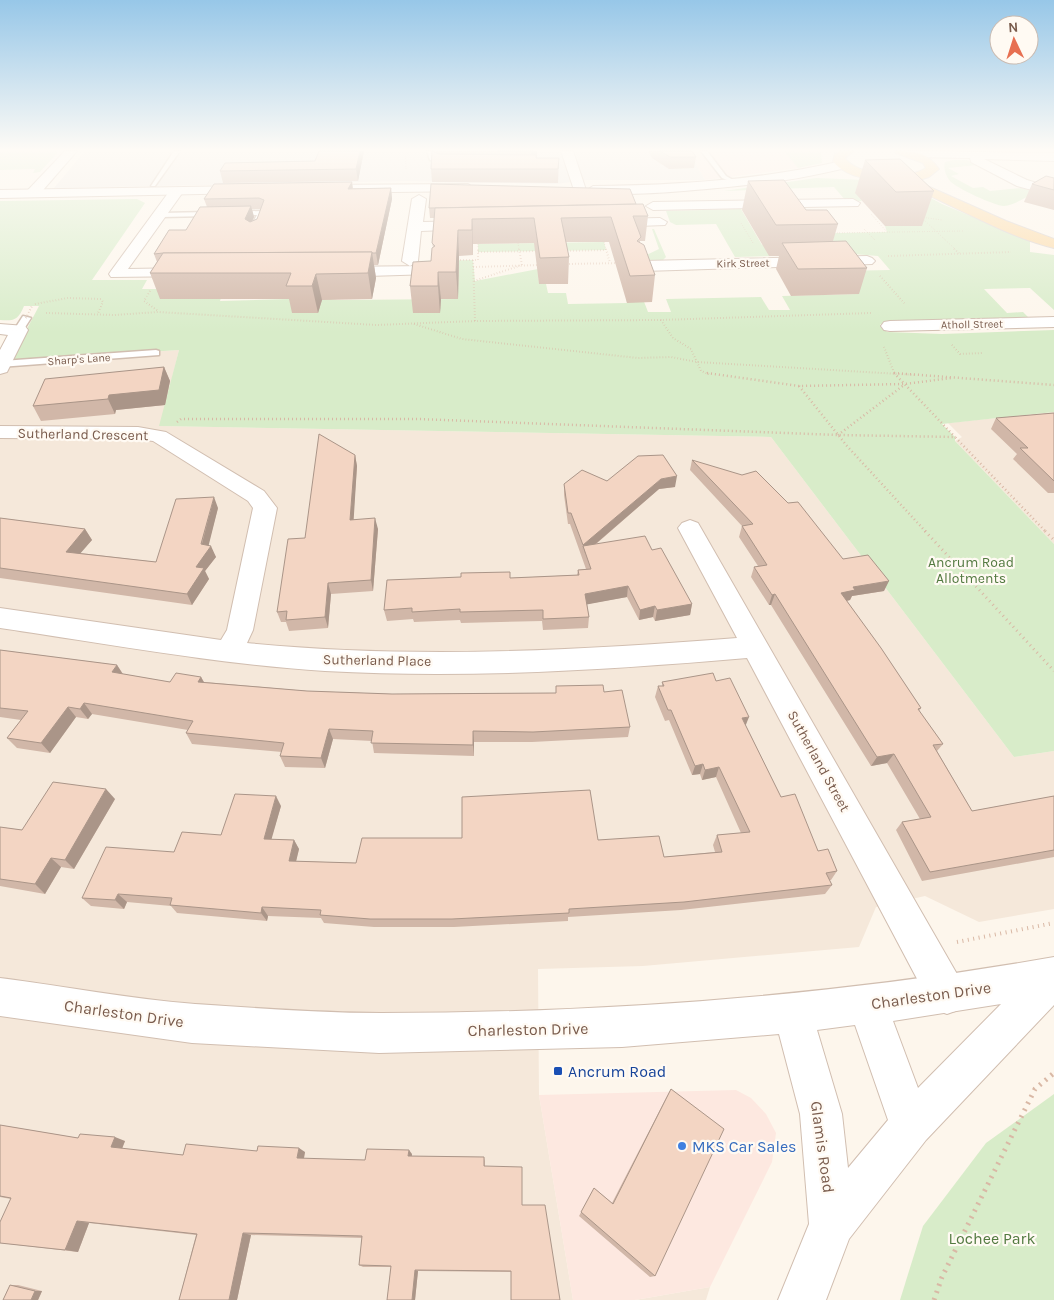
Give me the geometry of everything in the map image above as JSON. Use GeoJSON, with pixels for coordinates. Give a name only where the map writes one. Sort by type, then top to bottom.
{"type":"FeatureCollection","features":[{"type":"Feature","properties":{"kind":"main road"},"geometry":{"type":"LineString","coordinates":[[974,212],[1054,244]]}},
{"type":"Feature","properties":{"kind":"main road"},"geometry":{"type":"LineString","coordinates":[[1009,212],[1054,230]]}},
{"type":"Feature","properties":{"kind":"street"},"geometry":{"type":"LineString","coordinates":[[163,212],[117,274],[202,273]]}},
{"type":"Feature","properties":{"kind":"street"},"geometry":{"type":"LineString","coordinates":[[410,261],[417,212]]}},
{"type":"Feature","properties":{"kind":"street"},"geometry":{"type":"LineString","coordinates":[[593,223],[662,228],[655,212]]}},
{"type":"Feature","properties":{"kind":"street"},"geometry":{"type":"LineString","coordinates":[[415,226],[482,225]]}},
{"type":"Feature","properties":{"kind":"street"},"geometry":{"type":"LineString","coordinates":[[672,250],[678,265]]}},
{"type":"Feature","properties":{"kind":"street","name":"Kirk Street"},"geometry":{"type":"LineString","coordinates":[[644,266],[867,261]]}},
{"type":"Feature","properties":{"kind":"street"},"geometry":{"type":"LineString","coordinates":[[322,272],[427,271]]}},
{"type":"Feature","properties":{"kind":"street"},"geometry":{"type":"LineString","coordinates":[[0,329],[23,318]]}},
{"type":"Feature","properties":{"kind":"street","name":"Sharp's Lane"},"geometry":{"type":"LineString","coordinates":[[1,366],[23,318]]}},
{"type":"Feature","properties":{"kind":"street","name":"Atholl Street"},"geometry":{"type":"LineString","coordinates":[[890,326],[1054,322]]}},
{"type":"Feature","properties":{"kind":"street","name":"Sutherland Crescent"},"geometry":{"type":"LineString","coordinates":[[0,432],[138,433],[159,436],[256,496],[264,508],[240,630],[228,652]]}},
{"type":"Feature","properties":{"kind":"street","name":"Sutherland Street"},"geometry":{"type":"LineString","coordinates":[[690,528],[948,995]]}},
{"type":"Feature","properties":{"kind":"street","name":"Sutherland Place"},"geometry":{"type":"LineString","coordinates":[[0,618],[228,652],[326,660],[490,662],[629,658],[756,647]]}},
{"type":"Feature","properties":{"kind":"street","name":"Charleston Drive"},"geometry":{"type":"LineString","coordinates":[[0,996],[192,1023],[379,1033],[622,1028],[793,1013],[948,995],[1054,977]]}},
{"type":"Feature","properties":{"kind":"street","name":"Glamis Road"},"geometry":{"type":"LineString","coordinates":[[802,1300],[832,1224],[912,1125],[1054,977]]}},
{"type":"Feature","properties":{"kind":"street"},"geometry":{"type":"LineString","coordinates":[[867,1004],[912,1125]]}},
{"type":"Feature","properties":{"kind":"street","name":"Glamis Road"},"geometry":{"type":"LineString","coordinates":[[793,1013],[822,1114],[832,1224]]}},
{"type":"Feature","properties":{"kind":"lane"},"geometry":{"type":"LineString","coordinates":[[161,215],[262,212],[254,230]]}},
{"type":"Feature","properties":{"kind":"lane","name":"Sharp's Lane"},"geometry":{"type":"LineString","coordinates":[[1,366],[156,353]]}},
{"type":"Feature","properties":{"kind":"path"},"geometry":{"type":"LineString","coordinates":[[734,212],[765,263]]}},
{"type":"Feature","properties":{"kind":"path"},"geometry":{"type":"LineString","coordinates":[[921,217],[959,254]]}},
{"type":"Feature","properties":{"kind":"path"},"geometry":{"type":"LineString","coordinates":[[864,229],[875,240]]}},
{"type":"Feature","properties":{"kind":"path"},"geometry":{"type":"LineString","coordinates":[[832,233],[971,230]]}},
{"type":"Feature","properties":{"kind":"path"},"geometry":{"type":"LineString","coordinates":[[604,242],[610,264]]}},
{"type":"Feature","properties":{"kind":"path"},"geometry":{"type":"LineString","coordinates":[[410,261],[478,260],[478,244]]}},
{"type":"Feature","properties":{"kind":"path"},"geometry":{"type":"LineString","coordinates":[[518,244],[522,266]]}},
{"type":"Feature","properties":{"kind":"path"},"geometry":{"type":"LineString","coordinates":[[557,251],[606,250]]}},
{"type":"Feature","properties":{"kind":"path"},"geometry":{"type":"LineString","coordinates":[[478,252],[538,251]]}},
{"type":"Feature","properties":{"kind":"path"},"geometry":{"type":"LineString","coordinates":[[566,251],[569,264]]}},
{"type":"Feature","properties":{"kind":"path"},"geometry":{"type":"LineString","coordinates":[[911,312],[867,261],[878,256],[1012,252]]}},
{"type":"Feature","properties":{"kind":"path"},"geometry":{"type":"LineString","coordinates":[[473,260],[475,321]]}},
{"type":"Feature","properties":{"kind":"path"},"geometry":{"type":"LineString","coordinates":[[560,265],[610,264],[644,266]]}},
{"type":"Feature","properties":{"kind":"path"},"geometry":{"type":"LineString","coordinates":[[473,267],[541,265]]}},
{"type":"Feature","properties":{"kind":"path"},"geometry":{"type":"LineString","coordinates":[[474,281],[522,266]]}},
{"type":"Feature","properties":{"kind":"path"},"geometry":{"type":"LineString","coordinates":[[23,318],[32,306],[43,301],[76,298],[101,299],[103,302],[98,313]]}},
{"type":"Feature","properties":{"kind":"path"},"geometry":{"type":"LineString","coordinates":[[39,313],[137,314],[158,312],[340,324],[661,320],[873,313]]}},
{"type":"Feature","properties":{"kind":"path"},"geometry":{"type":"LineString","coordinates":[[661,320],[669,336],[679,344],[691,349],[701,371],[715,376],[799,386],[905,384],[960,377]]}},
{"type":"Feature","properties":{"kind":"path"},"geometry":{"type":"LineString","coordinates":[[410,323],[462,339],[638,358],[672,357],[697,362],[960,377],[1054,385]]}},
{"type":"Feature","properties":{"kind":"path"},"geometry":{"type":"LineString","coordinates":[[890,326],[878,331],[894,373],[1054,540]]}},
{"type":"Feature","properties":{"kind":"path"},"geometry":{"type":"LineString","coordinates":[[947,340],[960,354],[982,353]]}},
{"type":"Feature","properties":{"kind":"path"},"geometry":{"type":"LineString","coordinates":[[838,435],[905,384]]}},
{"type":"Feature","properties":{"kind":"path"},"geometry":{"type":"LineString","coordinates":[[799,386],[838,435],[1054,671]]}},
{"type":"Feature","properties":{"kind":"path"},"geometry":{"type":"LineString","coordinates":[[159,436],[181,419],[418,419],[955,438]]}},
{"type":"Feature","properties":{"kind":"path"},"geometry":{"type":"LineString","coordinates":[[922,949],[1054,923]]}},
{"type":"Feature","properties":{"kind":"path"},"geometry":{"type":"LineString","coordinates":[[934,1300],[942,1276],[1035,1089],[1054,1073]]}},
{"type":"Feature","properties":{"kind":"shaded area"},"geometry":{"type":"Polygon","coordinates":[[[179,350],[160,426],[771,437],[1014,757],[1054,751],[1054,909],[979,922],[925,896],[876,907],[859,947],[643,966],[538,969],[539,1095],[573,1300],[0,1300],[0,362],[179,350]]]}},
{"type":"Feature","properties":{"kind":"shaded area"},"geometry":{"type":"Polygon","coordinates":[[[1054,412],[1054,544],[955,441],[962,437],[948,423],[1054,412]]]}},
{"type":"Feature","properties":{"kind":"shaded area"},"geometry":{"type":"Polygon","coordinates":[[[736,1090],[751,1098],[766,1114],[776,1133],[772,1162],[710,1287],[635,1300],[573,1300],[539,1095],[736,1090]]]}},
{"type":"Feature","properties":{"kind":"shaded area"},"geometry":{"type":"Polygon","coordinates":[[[710,1287],[706,1300],[635,1300],[710,1287]]]}},
{"type":"Feature","properties":{"kind":"green space","name":"Ancrum Road Allotments"},"geometry":{"type":"Polygon","coordinates":[[[0,212],[139,212],[92,280],[147,280],[142,289],[166,289],[221,298],[220,301],[322,298],[338,300],[458,299],[416,267],[417,261],[473,260],[475,281],[538,269],[539,284],[546,284],[548,293],[566,293],[568,304],[627,303],[626,299],[643,299],[648,312],[671,312],[666,299],[761,297],[769,310],[790,310],[782,296],[858,294],[841,271],[890,270],[878,256],[853,254],[735,257],[716,224],[676,225],[670,222],[666,212],[743,212],[762,245],[796,234],[887,232],[885,226],[921,226],[893,212],[960,212],[1030,241],[1030,252],[1054,255],[1054,310],[1030,288],[984,289],[1007,313],[1023,312],[1030,319],[880,324],[887,332],[942,334],[1054,330],[1054,412],[942,424],[955,437],[955,441],[1054,544],[1054,751],[1014,757],[771,437],[159,426],[179,350],[10,361],[39,306],[24,306],[15,319],[0,320],[0,212]]]}},
{"type":"Feature","properties":{"kind":"green space"},"geometry":{"type":"Polygon","coordinates":[[[652,229],[654,229],[666,257],[662,261],[636,260],[659,249],[652,229]]]}},
{"type":"Feature","properties":{"kind":"green space"},"geometry":{"type":"Polygon","coordinates":[[[604,242],[606,250],[478,252],[478,244],[604,242]]]}},
{"type":"Feature","properties":{"kind":"green space","name":"Lochee Park"},"geometry":{"type":"Polygon","coordinates":[[[1054,1094],[1054,1300],[900,1300],[923,1226],[986,1143],[1054,1094]]]}},
{"type":"Feature","properties":{"kind":"building"},"geometry":{"type":"Polygon","coordinates":[[[197,212],[248,212],[245,219],[250,222],[257,219],[260,212],[386,212],[376,253],[154,254],[169,230],[186,230],[197,212]]]}},
{"type":"Feature","properties":{"kind":"building"},"geometry":{"type":"Polygon","coordinates":[[[435,212],[646,212],[648,216],[633,216],[641,237],[637,241],[644,245],[655,275],[630,276],[611,217],[561,218],[569,257],[540,258],[534,218],[472,219],[472,230],[458,230],[456,272],[438,272],[438,286],[410,286],[413,262],[431,261],[432,248],[435,246],[432,243],[435,212]]]}},
{"type":"Feature","properties":{"kind":"building"},"geometry":{"type":"Polygon","coordinates":[[[768,212],[828,212],[838,224],[776,225],[768,212]]]}},
{"type":"Feature","properties":{"kind":"building"},"geometry":{"type":"Polygon","coordinates":[[[846,241],[867,268],[798,269],[782,243],[846,241]]]}},
{"type":"Feature","properties":{"kind":"building"},"geometry":{"type":"Polygon","coordinates":[[[372,252],[368,273],[316,274],[312,286],[286,286],[291,273],[150,273],[163,253],[372,252]]]}},
{"type":"Feature","properties":{"kind":"building"},"geometry":{"type":"Polygon","coordinates":[[[164,367],[159,390],[109,395],[108,399],[33,406],[45,379],[164,367]]]}},
{"type":"Feature","properties":{"kind":"building"},"geometry":{"type":"Polygon","coordinates":[[[1054,413],[1054,481],[1020,448],[1028,448],[996,418],[1054,413]]]}},
{"type":"Feature","properties":{"kind":"building"},"geometry":{"type":"Polygon","coordinates":[[[319,434],[355,455],[350,520],[375,518],[371,580],[328,583],[325,617],[286,620],[287,611],[277,612],[288,539],[305,538],[319,434]]]}},
{"type":"Feature","properties":{"kind":"building"},"geometry":{"type":"Polygon","coordinates":[[[663,455],[677,476],[661,479],[583,545],[571,513],[568,513],[564,484],[582,470],[607,481],[638,456],[663,455]]]}},
{"type":"Feature","properties":{"kind":"building"},"geometry":{"type":"Polygon","coordinates":[[[692,460],[742,475],[756,471],[788,503],[798,502],[843,559],[868,555],[889,581],[853,587],[855,590],[841,593],[881,648],[921,708],[918,709],[943,744],[933,745],[972,811],[1054,796],[1054,850],[930,872],[902,822],[931,817],[894,754],[877,757],[775,594],[772,595],[754,567],[767,565],[742,526],[753,524],[692,460]]]}},
{"type":"Feature","properties":{"kind":"building"},"geometry":{"type":"Polygon","coordinates":[[[214,497],[201,544],[211,546],[196,567],[204,568],[187,594],[0,568],[0,518],[85,529],[66,552],[156,562],[176,499],[214,497]]]}},
{"type":"Feature","properties":{"kind":"building"},"geometry":{"type":"Polygon","coordinates":[[[645,536],[652,550],[661,548],[692,604],[657,610],[655,606],[640,610],[628,586],[585,594],[589,617],[543,619],[543,610],[460,612],[460,609],[412,612],[412,608],[384,610],[387,580],[461,577],[461,573],[510,572],[510,578],[579,575],[578,570],[591,569],[583,546],[645,536]]]}},
{"type":"Feature","properties":{"kind":"building"},"geometry":{"type":"Polygon","coordinates":[[[0,650],[117,665],[112,672],[170,682],[176,673],[201,677],[198,682],[307,691],[392,694],[556,693],[556,686],[603,685],[604,692],[622,690],[630,727],[533,732],[473,731],[473,745],[371,743],[373,731],[329,729],[321,758],[280,756],[284,743],[186,733],[193,721],[84,703],[80,709],[68,707],[41,743],[7,738],[28,711],[0,708],[0,650]]]}},
{"type":"Feature","properties":{"kind":"building"},"geometry":{"type":"Polygon","coordinates":[[[713,673],[716,681],[730,678],[749,717],[742,718],[781,797],[795,794],[818,851],[828,849],[837,871],[826,873],[832,885],[684,902],[569,909],[569,913],[452,919],[370,919],[320,915],[321,910],[262,907],[261,913],[170,905],[172,898],[118,894],[115,900],[82,898],[106,847],[174,852],[182,832],[221,835],[235,794],[276,796],[264,839],[294,840],[289,861],[356,863],[362,838],[462,838],[462,797],[590,790],[598,840],[659,836],[664,857],[722,852],[717,835],[750,832],[719,767],[705,770],[703,764],[695,766],[671,710],[668,710],[658,686],[664,686],[662,682],[713,673]]]}},
{"type":"Feature","properties":{"kind":"building"},"geometry":{"type":"Polygon","coordinates":[[[53,782],[106,789],[65,860],[51,858],[35,884],[0,879],[0,827],[22,830],[53,782]]]}},
{"type":"Feature","properties":{"kind":"building"},"geometry":{"type":"Polygon","coordinates":[[[671,1089],[724,1129],[655,1276],[581,1212],[594,1188],[613,1204],[671,1089]]]}},
{"type":"Feature","properties":{"kind":"building"},"geometry":{"type":"Polygon","coordinates":[[[0,1125],[78,1138],[80,1134],[115,1137],[111,1147],[183,1155],[186,1144],[257,1151],[258,1146],[299,1148],[297,1158],[365,1160],[367,1149],[409,1150],[408,1156],[484,1157],[484,1166],[522,1167],[522,1205],[545,1205],[560,1300],[511,1300],[511,1271],[415,1270],[412,1300],[387,1300],[391,1266],[359,1265],[362,1236],[243,1233],[229,1300],[179,1300],[197,1234],[77,1221],[65,1250],[0,1243],[0,1222],[11,1198],[0,1196],[0,1125]]]}},
{"type":"Feature","properties":{"kind":"building"},"geometry":{"type":"Polygon","coordinates":[[[10,1285],[35,1291],[31,1300],[3,1300],[10,1285]]]}},
{"type":"Feature","properties":{"kind":"place","name":"Ancrum Road"},"geometry":{"type":"Point","coordinates":[558,1071]}},
{"type":"Feature","properties":{"kind":"place","name":"MKS Car Sales"},"geometry":{"type":"Point","coordinates":[682,1146]}}]}
